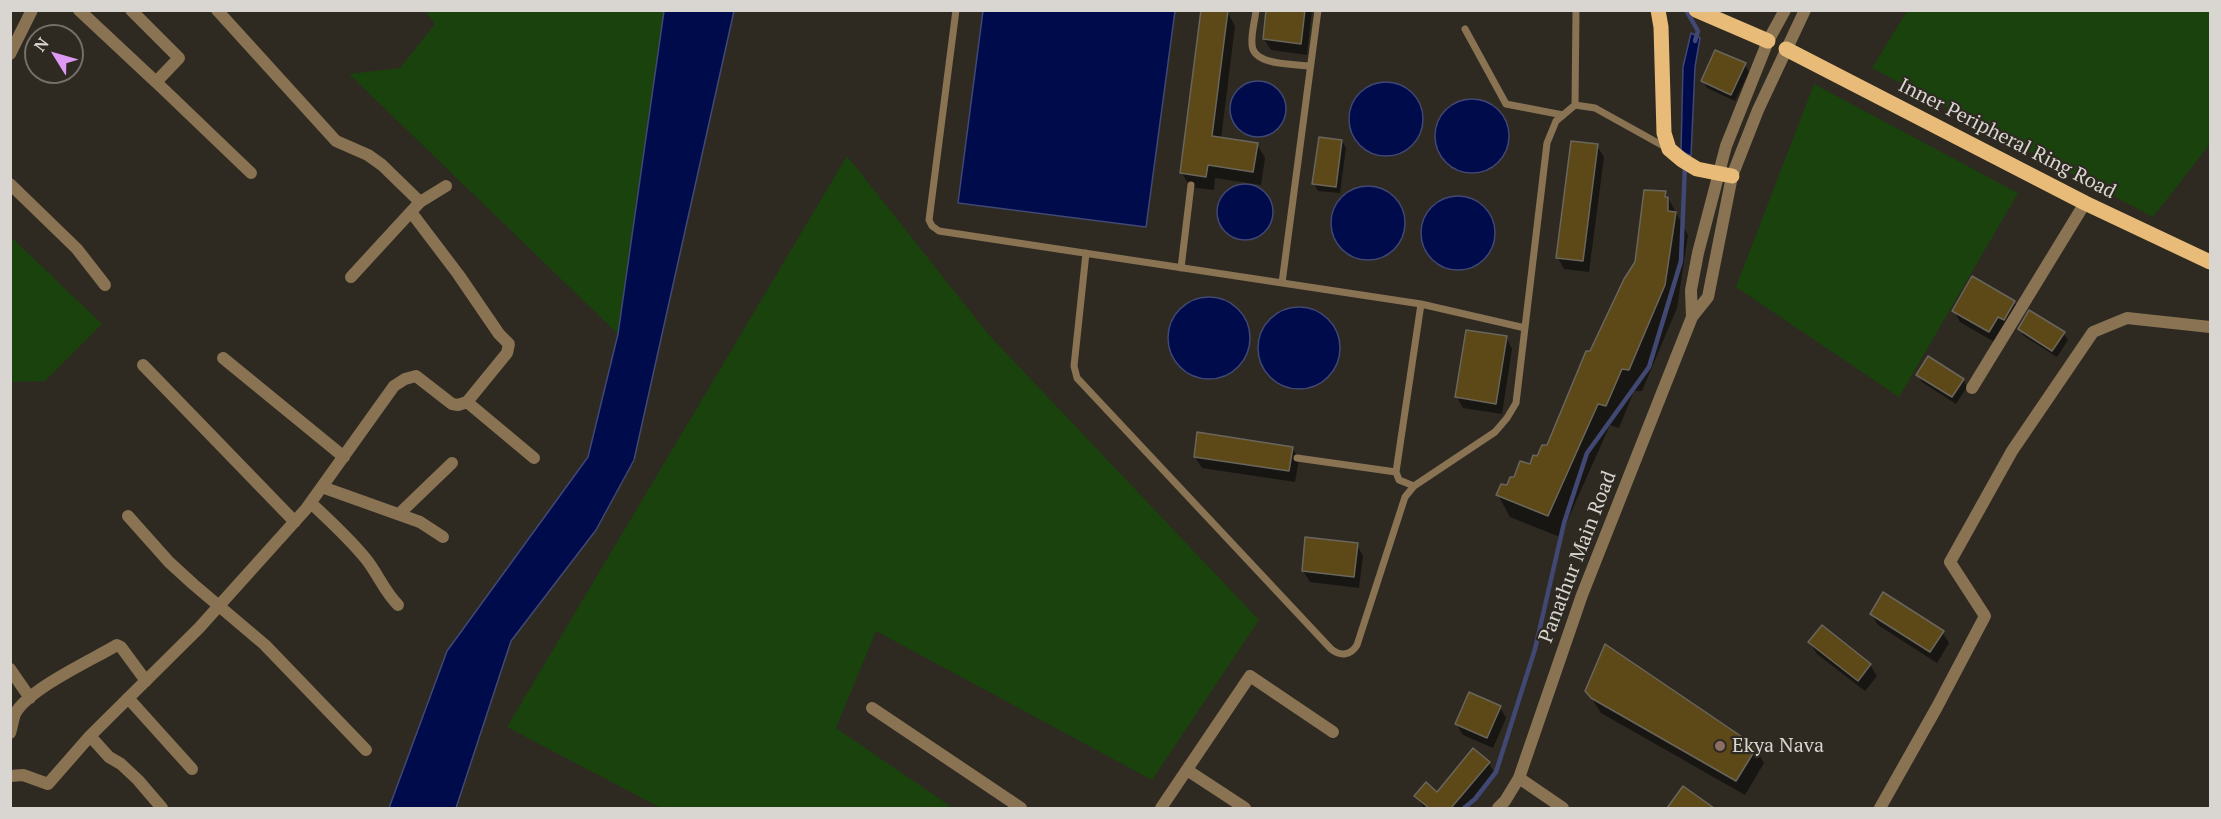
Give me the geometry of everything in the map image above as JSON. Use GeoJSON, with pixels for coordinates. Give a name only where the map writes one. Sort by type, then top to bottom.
{"type":"FeatureCollection","features":[{"type":"Feature","properties":{"kind":"main road"},"geometry":{"type":"LineString","coordinates":[[1659,10],[1664,133],[1669,149],[1697,169],[1724,175]]}},
{"type":"Feature","properties":{"kind":"main road"},"geometry":{"type":"LineString","coordinates":[[1696,10],[1768,41]]}},
{"type":"Feature","properties":{"kind":"main road","name":"Inner Peripheral Ring Road"},"geometry":{"type":"LineString","coordinates":[[1786,49],[2085,203],[2211,262]]}},
{"type":"Feature","properties":{"kind":"street"},"geometry":{"type":"LineString","coordinates":[[10,54],[32,10]]}},
{"type":"Feature","properties":{"kind":"street"},"geometry":{"type":"LineString","coordinates":[[80,10],[251,172]]}},
{"type":"Feature","properties":{"kind":"street"},"geometry":{"type":"LineString","coordinates":[[131,10],[179,58],[156,82]]}},
{"type":"Feature","properties":{"kind":"street"},"geometry":{"type":"LineString","coordinates":[[217,10],[336,141],[368,155],[382,165],[420,202]]}},
{"type":"Feature","properties":{"kind":"street","name":"Panathur Main Road"},"geometry":{"type":"LineString","coordinates":[[1498,808],[1519,778],[1582,595],[1692,317],[1708,297],[1726,146],[1768,41],[1785,10]]}},
{"type":"Feature","properties":{"kind":"street","name":"Panathur Main Road"},"geometry":{"type":"LineString","coordinates":[[1692,317],[1690,290],[1724,175],[1758,110],[1805,10]]}},
{"type":"Feature","properties":{"kind":"street"},"geometry":{"type":"LineString","coordinates":[[10,184],[77,249],[105,285]]}},
{"type":"Feature","properties":{"kind":"street"},"geometry":{"type":"LineString","coordinates":[[351,277],[420,202],[446,186]]}},
{"type":"Feature","properties":{"kind":"street"},"geometry":{"type":"LineString","coordinates":[[1972,388],[2085,203]]}},
{"type":"Feature","properties":{"kind":"street"},"geometry":{"type":"LineString","coordinates":[[11,776],[24,775],[48,784],[90,736],[220,606],[295,522],[394,386],[405,379],[416,376],[452,404],[458,405],[467,402],[507,353],[509,344],[499,334],[458,274],[411,212]]}},
{"type":"Feature","properties":{"kind":"street"},"geometry":{"type":"LineString","coordinates":[[1880,808],[1985,616],[1950,562],[2012,451],[2086,341],[2093,332],[2127,318],[2211,327]]}},
{"type":"Feature","properties":{"kind":"street"},"geometry":{"type":"LineString","coordinates":[[223,358],[344,457]]}},
{"type":"Feature","properties":{"kind":"street"},"geometry":{"type":"LineString","coordinates":[[143,365],[295,522]]}},
{"type":"Feature","properties":{"kind":"street"},"geometry":{"type":"LineString","coordinates":[[467,402],[534,458]]}},
{"type":"Feature","properties":{"kind":"street"},"geometry":{"type":"LineString","coordinates":[[399,514],[452,463]]}},
{"type":"Feature","properties":{"kind":"street"},"geometry":{"type":"LineString","coordinates":[[322,487],[420,522],[443,537]]}},
{"type":"Feature","properties":{"kind":"street"},"geometry":{"type":"LineString","coordinates":[[311,503],[369,562],[387,594],[398,605]]}},
{"type":"Feature","properties":{"kind":"street"},"geometry":{"type":"LineString","coordinates":[[128,516],[169,562],[266,645],[366,750]]}},
{"type":"Feature","properties":{"kind":"street"},"geometry":{"type":"LineString","coordinates":[[10,732],[16,713],[30,698],[87,661],[117,645],[121,647],[146,681]]}},
{"type":"Feature","properties":{"kind":"street"},"geometry":{"type":"LineString","coordinates":[[10,669],[30,698]]}},
{"type":"Feature","properties":{"kind":"street"},"geometry":{"type":"LineString","coordinates":[[1161,808],[1250,676],[1333,732]]}},
{"type":"Feature","properties":{"kind":"street"},"geometry":{"type":"LineString","coordinates":[[128,698],[192,769]]}},
{"type":"Feature","properties":{"kind":"street"},"geometry":{"type":"LineString","coordinates":[[872,708],[1021,808]]}},
{"type":"Feature","properties":{"kind":"street"},"geometry":{"type":"LineString","coordinates":[[90,736],[108,757],[121,764],[138,780],[162,808]]}},
{"type":"Feature","properties":{"kind":"street"},"geometry":{"type":"LineString","coordinates":[[1187,770],[1245,808]]}},
{"type":"Feature","properties":{"kind":"street"},"geometry":{"type":"LineString","coordinates":[[1519,778],[1563,808]]}},
{"type":"Feature","properties":{"kind":"lane"},"geometry":{"type":"LineString","coordinates":[[956,10],[929,220],[932,226],[939,231],[1421,304],[1526,328]]}},
{"type":"Feature","properties":{"kind":"lane"},"geometry":{"type":"LineString","coordinates":[[1256,10],[1251,44],[1255,54],[1264,60],[1310,66]]}},
{"type":"Feature","properties":{"kind":"lane"},"geometry":{"type":"LineString","coordinates":[[1282,283],[1318,10]]}},
{"type":"Feature","properties":{"kind":"lane"},"geometry":{"type":"LineString","coordinates":[[1575,105],[1576,10]]}},
{"type":"Feature","properties":{"kind":"lane"},"geometry":{"type":"LineString","coordinates":[[1465,29],[1506,104],[1563,115]]}},
{"type":"Feature","properties":{"kind":"lane"},"geometry":{"type":"LineString","coordinates":[[1086,253],[1074,366],[1077,378],[1335,652],[1350,653],[1357,645],[1405,497],[1414,486],[1495,432],[1516,403],[1546,143],[1556,121],[1575,105],[1595,108],[1669,149]]}},
{"type":"Feature","properties":{"kind":"lane"},"geometry":{"type":"LineString","coordinates":[[1181,268],[1191,185]]}},
{"type":"Feature","properties":{"kind":"lane"},"geometry":{"type":"LineString","coordinates":[[1414,486],[1399,480],[1396,471],[1421,304]]}},
{"type":"Feature","properties":{"kind":"lane"},"geometry":{"type":"LineString","coordinates":[[1297,458],[1396,471]]}},
{"type":"Feature","properties":{"kind":"green space"},"geometry":{"type":"Polygon","coordinates":[[[425,11],[664,11],[618,334],[349,74],[400,68],[435,24],[425,11]]]}},
{"type":"Feature","properties":{"kind":"green space"},"geometry":{"type":"Polygon","coordinates":[[[1907,11],[2210,11],[2210,144],[2153,217],[1872,68],[1907,11]]]}},
{"type":"Feature","properties":{"kind":"green space"},"geometry":{"type":"Polygon","coordinates":[[[1814,84],[2018,193],[1899,397],[1736,287],[1814,84]]]}},
{"type":"Feature","properties":{"kind":"green space"},"geometry":{"type":"Polygon","coordinates":[[[847,156],[989,335],[1259,620],[1152,780],[876,631],[836,728],[953,808],[661,808],[507,727],[847,156]]]}},
{"type":"Feature","properties":{"kind":"green space"},"geometry":{"type":"Polygon","coordinates":[[[10,236],[102,324],[45,381],[11,382],[10,236]]]}},
{"type":"Feature","properties":{"kind":"shaded area"},"geometry":{"type":"Polygon","coordinates":[[[664,11],[734,11],[634,460],[596,530],[511,641],[456,808],[389,808],[447,651],[588,457],[618,334],[664,11]]]}},
{"type":"Feature","properties":{"kind":"shaded area"},"geometry":{"type":"Polygon","coordinates":[[[983,11],[1175,11],[1146,227],[958,203],[983,11]]]}},
{"type":"Feature","properties":{"kind":"shaded area"},"geometry":{"type":"Polygon","coordinates":[[[1691,33],[1700,38],[1695,67],[1691,156],[1681,151],[1683,67],[1691,33]]]}},
{"type":"Feature","properties":{"kind":"shaded area"},"geometry":{"type":"Polygon","coordinates":[[[1253,81],[1263,81],[1278,89],[1284,98],[1286,109],[1284,120],[1278,129],[1263,137],[1253,137],[1242,132],[1235,125],[1230,114],[1230,104],[1235,93],[1242,86],[1253,81]]]}},
{"type":"Feature","properties":{"kind":"shaded area"},"geometry":{"type":"Polygon","coordinates":[[[1386,82],[1400,85],[1412,93],[1420,105],[1423,119],[1420,133],[1412,145],[1400,153],[1386,156],[1372,153],[1360,145],[1352,133],[1349,119],[1352,105],[1360,93],[1372,85],[1386,82]]]}},
{"type":"Feature","properties":{"kind":"shaded area"},"geometry":{"type":"Polygon","coordinates":[[[1472,99],[1486,102],[1498,110],[1506,122],[1509,136],[1506,150],[1498,162],[1486,170],[1472,173],[1458,170],[1446,162],[1438,150],[1435,136],[1438,122],[1446,110],[1458,102],[1472,99]]]}},
{"type":"Feature","properties":{"kind":"shaded area"},"geometry":{"type":"Polygon","coordinates":[[[1240,184],[1250,184],[1265,192],[1271,201],[1273,212],[1271,223],[1265,232],[1250,240],[1240,240],[1229,235],[1222,228],[1217,217],[1217,207],[1222,196],[1229,189],[1240,184]]]}},
{"type":"Feature","properties":{"kind":"shaded area"},"geometry":{"type":"Polygon","coordinates":[[[1368,186],[1382,189],[1394,197],[1402,209],[1405,223],[1402,237],[1394,249],[1382,257],[1368,260],[1354,257],[1342,249],[1334,237],[1331,223],[1334,209],[1342,197],[1354,189],[1368,186]]]}},
{"type":"Feature","properties":{"kind":"shaded area"},"geometry":{"type":"Polygon","coordinates":[[[1458,196],[1472,199],[1484,207],[1492,219],[1495,233],[1492,247],[1484,259],[1472,267],[1458,270],[1444,267],[1432,259],[1424,247],[1421,233],[1424,219],[1432,207],[1444,199],[1458,196]]]}},
{"type":"Feature","properties":{"kind":"shaded area"},"geometry":{"type":"Polygon","coordinates":[[[1209,297],[1225,300],[1238,309],[1247,322],[1250,338],[1247,354],[1238,367],[1225,376],[1209,379],[1193,376],[1180,367],[1171,354],[1168,338],[1171,322],[1180,309],[1193,300],[1209,297]]]}},
{"type":"Feature","properties":{"kind":"shaded area"},"geometry":{"type":"Polygon","coordinates":[[[1299,307],[1315,310],[1328,319],[1337,332],[1340,348],[1337,364],[1328,377],[1315,386],[1299,389],[1283,386],[1270,377],[1261,364],[1258,348],[1261,332],[1270,319],[1283,310],[1299,307]]]}},
{"type":"Feature","properties":{"kind":"building"},"geometry":{"type":"Polygon","coordinates":[[[1201,10],[1228,10],[1212,136],[1258,143],[1253,172],[1208,165],[1206,177],[1180,173],[1201,10]]]}},
{"type":"Feature","properties":{"kind":"building"},"geometry":{"type":"Polygon","coordinates":[[[1266,10],[1305,10],[1301,44],[1263,39],[1266,10]]]}},
{"type":"Feature","properties":{"kind":"building"},"geometry":{"type":"Polygon","coordinates":[[[1715,50],[1746,63],[1731,95],[1701,81],[1715,50]]]}},
{"type":"Feature","properties":{"kind":"building"},"geometry":{"type":"Polygon","coordinates":[[[1319,137],[1342,140],[1336,187],[1312,184],[1319,137]]]}},
{"type":"Feature","properties":{"kind":"building"},"geometry":{"type":"Polygon","coordinates":[[[1571,141],[1598,144],[1583,261],[1556,258],[1571,141]]]}},
{"type":"Feature","properties":{"kind":"building"},"geometry":{"type":"Polygon","coordinates":[[[1644,190],[1666,191],[1668,211],[1676,212],[1665,285],[1629,370],[1622,369],[1606,406],[1598,404],[1548,516],[1496,495],[1501,484],[1507,485],[1510,477],[1514,477],[1520,461],[1530,464],[1533,455],[1537,456],[1542,445],[1547,445],[1586,351],[1590,351],[1624,279],[1635,262],[1644,190]]]}},
{"type":"Feature","properties":{"kind":"building"},"geometry":{"type":"Polygon","coordinates":[[[1972,276],[2015,301],[2004,320],[1998,317],[1989,332],[1952,311],[1972,276]]]}},
{"type":"Feature","properties":{"kind":"building"},"geometry":{"type":"Polygon","coordinates":[[[2029,310],[2065,332],[2052,351],[2018,329],[2029,310]]]}},
{"type":"Feature","properties":{"kind":"building"},"geometry":{"type":"Polygon","coordinates":[[[1466,330],[1507,336],[1496,404],[1455,397],[1466,330]]]}},
{"type":"Feature","properties":{"kind":"building"},"geometry":{"type":"Polygon","coordinates":[[[1928,356],[1964,379],[1952,397],[1916,375],[1928,356]]]}},
{"type":"Feature","properties":{"kind":"building"},"geometry":{"type":"Polygon","coordinates":[[[1197,432],[1293,447],[1289,471],[1194,457],[1197,432]]]}},
{"type":"Feature","properties":{"kind":"building"},"geometry":{"type":"Polygon","coordinates":[[[1305,537],[1358,543],[1354,577],[1302,571],[1305,537]]]}},
{"type":"Feature","properties":{"kind":"building"},"geometry":{"type":"Polygon","coordinates":[[[1883,592],[1944,631],[1930,652],[1870,614],[1883,592]]]}},
{"type":"Feature","properties":{"kind":"building"},"geometry":{"type":"Polygon","coordinates":[[[1822,625],[1871,664],[1858,681],[1808,642],[1822,625]]]}},
{"type":"Feature","properties":{"kind":"building"},"geometry":{"type":"Polygon","coordinates":[[[1605,644],[1757,747],[1736,781],[1591,698],[1585,691],[1605,644]]]}},
{"type":"Feature","properties":{"kind":"building"},"geometry":{"type":"Polygon","coordinates":[[[1469,692],[1501,706],[1487,738],[1455,724],[1469,692]]]}},
{"type":"Feature","properties":{"kind":"building"},"geometry":{"type":"Polygon","coordinates":[[[1473,748],[1490,762],[1451,808],[1429,808],[1414,796],[1426,782],[1437,792],[1473,748]]]}},
{"type":"Feature","properties":{"kind":"building"},"geometry":{"type":"Polygon","coordinates":[[[1683,786],[1714,808],[1667,808],[1683,786]]]}},
{"type":"Feature","properties":{"kind":"waterway"},"geometry":{"type":"LineString","coordinates":[[1686,10],[1698,31],[1695,41]]}},
{"type":"Feature","properties":{"kind":"waterway"},"geometry":{"type":"LineString","coordinates":[[1464,808],[1475,799],[1496,772],[1535,649],[1564,523],[1587,453],[1649,367],[1681,261],[1685,165]]}},
{"type":"Feature","properties":{"kind":"place","name":"Ekya Nava"},"geometry":{"type":"Point","coordinates":[1720,746]}}]}
